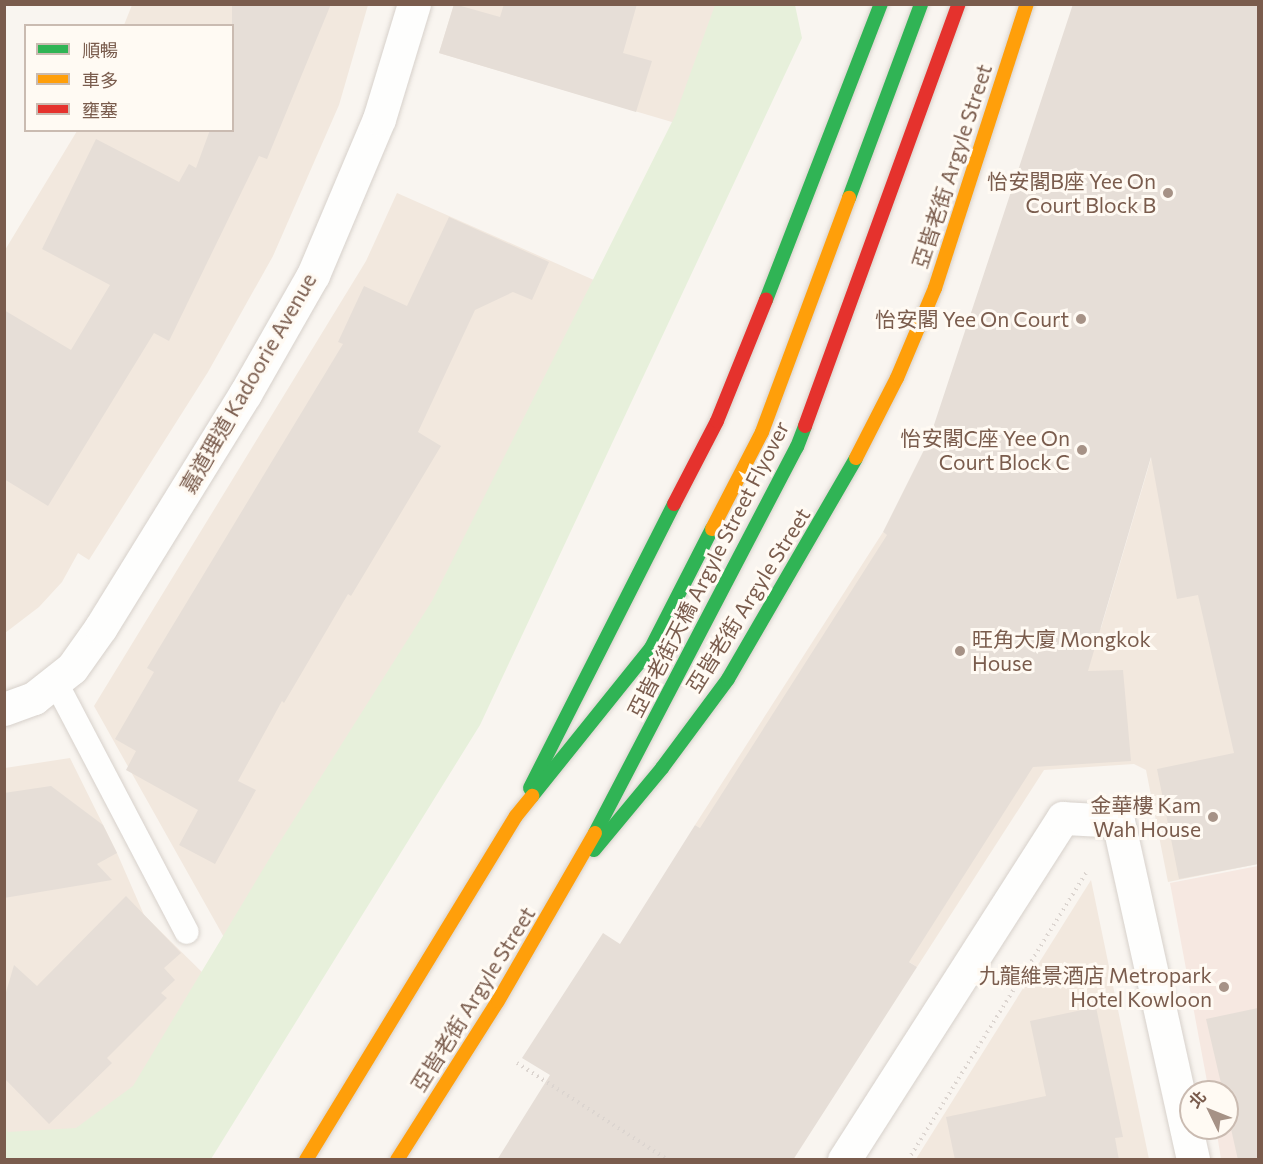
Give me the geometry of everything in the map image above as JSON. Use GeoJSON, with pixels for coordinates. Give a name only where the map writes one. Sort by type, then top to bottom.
{"type":"FeatureCollection","features":[{"type":"Feature","properties":{"kind":"main road"},"geometry":{"type":"LineString","coordinates":[[306,1160],[516,816],[617,612],[717,421],[814,182],[881,4]]}},
{"type":"Feature","properties":{"kind":"main road","name":"亞皆老街天橋 Argyle Street Flyover"},"geometry":{"type":"LineString","coordinates":[[516,816],[651,648],[762,432],[921,4]]}},
{"type":"Feature","properties":{"kind":"main road","name":"亞皆老街天橋 Argyle Street Flyover"},"geometry":{"type":"LineString","coordinates":[[573,874],[797,447],[959,4]]}},
{"type":"Feature","properties":{"kind":"main road","name":"亞皆老街 Argyle Street"},"geometry":{"type":"LineString","coordinates":[[397,1160],[498,1001],[573,874],[662,768],[728,679],[843,482],[897,378],[935,288],[1027,4]]}},
{"type":"Feature","properties":{"kind":"street","name":"嘉道理道 Kadoorie Avenue"},"geometry":{"type":"LineString","coordinates":[[4,710],[34,698],[56,683],[72,668],[101,627],[245,394],[313,275],[380,119],[414,4]]}},
{"type":"Feature","properties":{"kind":"street"},"geometry":{"type":"LineString","coordinates":[[844,1160],[1063,818],[1118,821],[1193,1160]]}},
{"type":"Feature","properties":{"kind":"lane"},"geometry":{"type":"LineString","coordinates":[[56,683],[187,932]]}},
{"type":"Feature","properties":{"kind":"path"},"geometry":{"type":"LineString","coordinates":[[908,1160],[1087,871]]}},
{"type":"Feature","properties":{"kind":"path"},"geometry":{"type":"LineString","coordinates":[[517,1063],[668,1160]]}},
{"type":"Feature","properties":{"kind":"shaded area"},"geometry":{"type":"Polygon","coordinates":[[[132,5],[368,5],[339,105],[273,256],[208,372],[89,560],[78,553],[62,582],[39,607],[5,633],[5,250],[76,132],[234,132],[234,24],[124,24],[132,5]]]}},
{"type":"Feature","properties":{"kind":"shaded area"},"geometry":{"type":"Polygon","coordinates":[[[454,5],[718,5],[682,125],[439,53],[454,5]]]}},
{"type":"Feature","properties":{"kind":"shaded area"},"geometry":{"type":"Polygon","coordinates":[[[397,193],[621,292],[230,948],[94,706],[366,261],[397,193]]]}},
{"type":"Feature","properties":{"kind":"shaded area"},"geometry":{"type":"Polygon","coordinates":[[[1193,316],[1258,322],[1258,864],[1168,882],[1146,770],[1134,764],[1044,770],[917,967],[695,825],[883,532],[968,586],[1101,628],[1193,316]]]}},
{"type":"Feature","properties":{"kind":"shaded area"},"geometry":{"type":"Polygon","coordinates":[[[70,758],[117,853],[144,915],[210,980],[96,1159],[5,1160],[5,768],[70,758]]]}},
{"type":"Feature","properties":{"kind":"shaded area","name":"九龍維景酒店 Metropark Hotel Kowloon"},"geometry":{"type":"Polygon","coordinates":[[[1258,866],[1258,1159],[1221,1159],[1218,1140],[1239,1140],[1239,1080],[1207,1080],[1170,883],[1258,866]]]}},
{"type":"Feature","properties":{"kind":"shaded area"},"geometry":{"type":"Polygon","coordinates":[[[1091,880],[1149,1159],[916,1159],[1091,880]]]}},
{"type":"Feature","properties":{"kind":"green space"},"geometry":{"type":"Polygon","coordinates":[[[715,5],[795,5],[802,38],[480,725],[211,1159],[5,1159],[5,1126],[8,1132],[76,1128],[133,1086],[271,856],[432,601],[675,116],[715,5]]]}},
{"type":"Feature","properties":{"kind":"building"},"geometry":{"type":"Polygon","coordinates":[[[232,4],[331,4],[267,159],[259,156],[169,341],[154,333],[48,506],[4,479],[4,310],[71,350],[110,285],[42,249],[96,139],[179,182],[189,164],[196,168],[209,132],[234,132],[234,24],[232,24],[232,4]]]}},
{"type":"Feature","properties":{"kind":"building"},"geometry":{"type":"Polygon","coordinates":[[[454,4],[500,17],[504,4],[637,4],[623,53],[652,61],[636,112],[439,53],[454,4]]]}},
{"type":"Feature","properties":{"kind":"building"},"geometry":{"type":"Polygon","coordinates":[[[1073,4],[1258,4],[1258,864],[1179,879],[1157,769],[1234,753],[1198,595],[1177,599],[1151,457],[1088,671],[1123,670],[1131,761],[1033,767],[909,962],[917,967],[793,1160],[497,1160],[550,1075],[522,1058],[603,933],[620,944],[695,825],[700,828],[887,535],[883,532],[929,440],[1073,4]]]}},
{"type":"Feature","properties":{"kind":"building"},"geometry":{"type":"Polygon","coordinates":[[[449,217],[549,262],[532,300],[513,292],[475,310],[418,432],[441,446],[351,596],[348,594],[284,703],[282,701],[238,781],[256,790],[215,864],[179,845],[198,810],[126,770],[136,751],[115,739],[154,672],[147,668],[343,344],[338,342],[364,286],[407,306],[449,217]]]}},
{"type":"Feature","properties":{"kind":"building"},"geometry":{"type":"Polygon","coordinates":[[[51,786],[103,825],[117,853],[97,864],[112,880],[4,898],[4,793],[51,786]]]}},
{"type":"Feature","properties":{"kind":"building"},"geometry":{"type":"Polygon","coordinates":[[[126,896],[181,953],[164,968],[175,980],[161,993],[167,998],[107,1058],[112,1063],[49,1124],[4,1078],[4,999],[14,965],[37,986],[126,896]]]}},
{"type":"Feature","properties":{"kind":"building"},"geometry":{"type":"Polygon","coordinates":[[[1096,1007],[1123,1137],[1115,1138],[1119,1160],[955,1160],[946,1117],[1046,1096],[1030,1021],[1096,1007]]]}},
{"type":"Feature","properties":{"kind":"building"},"geometry":{"type":"Polygon","coordinates":[[[1258,1008],[1258,1160],[1238,1160],[1234,1140],[1239,1140],[1239,1080],[1220,1080],[1206,1019],[1258,1008]]]}},
{"type":"Feature","properties":{"kind":"traffic: fast"},"geometry":{"type":"LineString","coordinates":[[766,300],[881,4]]}},
{"type":"Feature","properties":{"kind":"traffic: fast"},"geometry":{"type":"LineString","coordinates":[[849,198],[921,4]]}},
{"type":"Feature","properties":{"kind":"traffic: fast"},"geometry":{"type":"LineString","coordinates":[[595,833],[797,447],[805,426]]}},
{"type":"Feature","properties":{"kind":"traffic: fast"},"geometry":{"type":"LineString","coordinates":[[594,850],[662,768],[728,679],[856,458]]}},
{"type":"Feature","properties":{"kind":"traffic: fast"},"geometry":{"type":"LineString","coordinates":[[530,788],[674,504]]}},
{"type":"Feature","properties":{"kind":"traffic: fast"},"geometry":{"type":"LineString","coordinates":[[532,796],[651,648],[712,529]]}},
{"type":"Feature","properties":{"kind":"traffic: slow"},"geometry":{"type":"LineString","coordinates":[[856,458],[897,378],[935,288],[1027,4]]}},
{"type":"Feature","properties":{"kind":"traffic: slow"},"geometry":{"type":"LineString","coordinates":[[712,529],[762,432],[849,198]]}},
{"type":"Feature","properties":{"kind":"traffic: slow"},"geometry":{"type":"LineString","coordinates":[[306,1160],[516,816],[532,796]]}},
{"type":"Feature","properties":{"kind":"traffic: slow"},"geometry":{"type":"LineString","coordinates":[[397,1160],[498,1001],[595,833]]}},
{"type":"Feature","properties":{"kind":"traffic: jam"},"geometry":{"type":"LineString","coordinates":[[805,426],[959,4]]}},
{"type":"Feature","properties":{"kind":"traffic: jam"},"geometry":{"type":"LineString","coordinates":[[674,504],[717,421],[766,300]]}},
{"type":"Feature","properties":{"kind":"place","name":"怡安閣B座 Yee On Court Block B"},"geometry":{"type":"Point","coordinates":[1168,193]}},
{"type":"Feature","properties":{"kind":"place","name":"怡安閣 Yee On Court"},"geometry":{"type":"Point","coordinates":[1081,319]}},
{"type":"Feature","properties":{"kind":"place","name":"怡安閣C座 Yee On Court Block C"},"geometry":{"type":"Point","coordinates":[1082,450]}},
{"type":"Feature","properties":{"kind":"place","name":"旺角大廈 Mongkok House"},"geometry":{"type":"Point","coordinates":[960,651]}},
{"type":"Feature","properties":{"kind":"place","name":"金華樓 Kam Wah House"},"geometry":{"type":"Point","coordinates":[1213,817]}},
{"type":"Feature","properties":{"kind":"place","name":"九龍維景酒店 Metropark Hotel Kowloon"},"geometry":{"type":"Point","coordinates":[1224,987]}}]}
